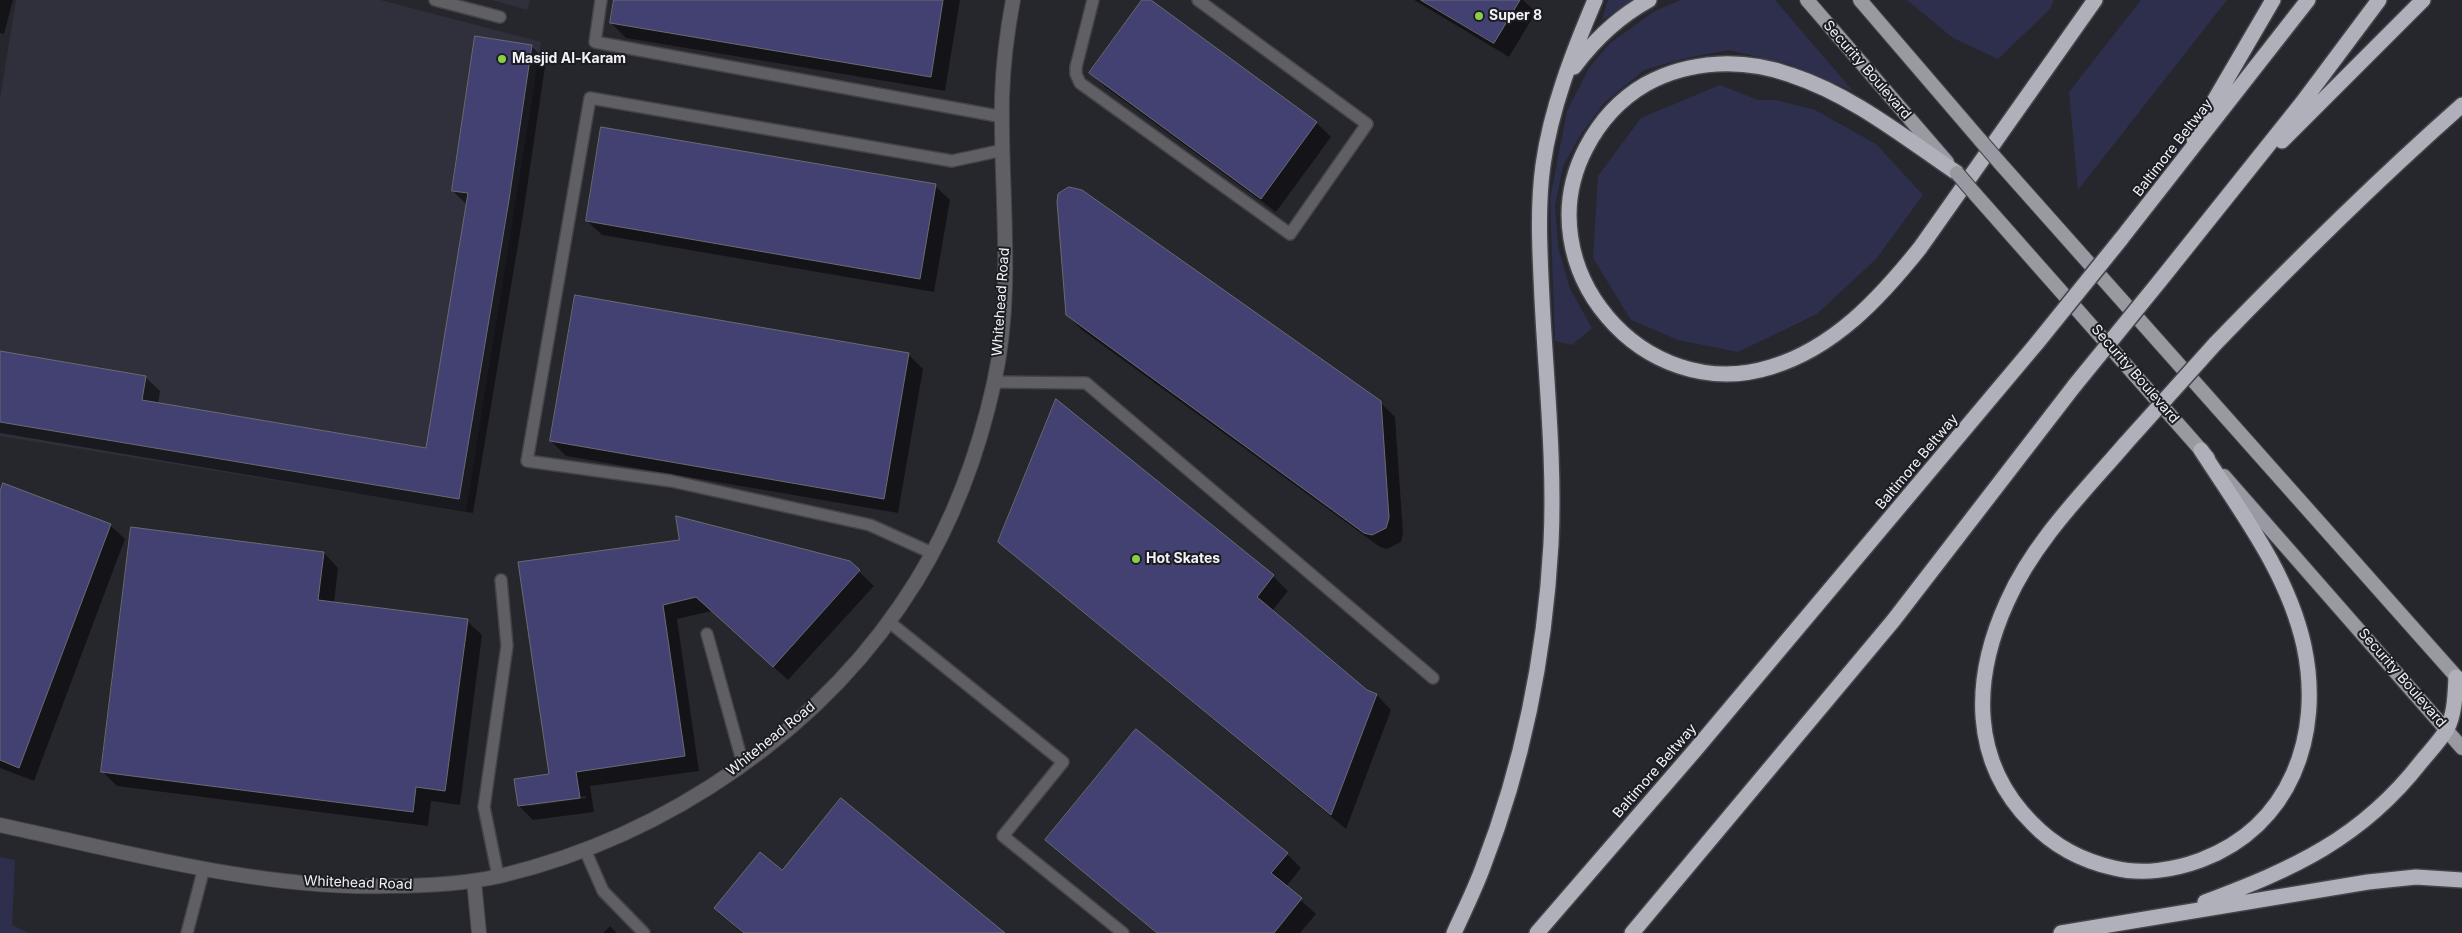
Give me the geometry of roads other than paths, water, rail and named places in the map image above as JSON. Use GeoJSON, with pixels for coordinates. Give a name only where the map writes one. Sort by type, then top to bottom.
{"type":"FeatureCollection","features":[{"type":"Feature","properties":{"kind":"highway"},"geometry":{"type":"LineString","coordinates":[[1454,933],[1483,868],[1509,791],[1527,720],[1544,630],[1551,542],[1550,469],[1539,213],[1543,164],[1552,120],[1595,0]]}},
{"type":"Feature","properties":{"kind":"highway"},"geometry":{"type":"LineString","coordinates":[[1567,76],[1591,44],[1611,25],[1649,0]]}},
{"type":"Feature","properties":{"kind":"highway"},"geometry":{"type":"LineString","coordinates":[[1957,173],[1861,108],[1821,87],[1789,74],[1747,65],[1716,64],[1687,67],[1662,75],[1635,90],[1614,108],[1594,132],[1579,161],[1570,192],[1568,226],[1575,260],[1587,289],[1606,316],[1624,335],[1647,352],[1672,364],[1704,372],[1738,374],[1771,367],[1812,348],[1839,332],[1889,286],[1920,248],[2095,0]]}},
{"type":"Feature","properties":{"kind":"highway"},"geometry":{"type":"LineString","coordinates":[[2163,187],[2273,0]]}},
{"type":"Feature","properties":{"kind":"highway","name":"Baltimore Beltway"},"geometry":{"type":"LineString","coordinates":[[1537,933],[1721,719],[2037,343],[2163,187],[2308,0]]}},
{"type":"Feature","properties":{"kind":"highway"},"geometry":{"type":"LineString","coordinates":[[1632,933],[1894,621],[2075,385],[2159,282],[2379,0]]}},
{"type":"Feature","properties":{"kind":"highway"},"geometry":{"type":"LineString","coordinates":[[2229,193],[2423,0]]}},
{"type":"Feature","properties":{"kind":"highway"},"geometry":{"type":"LineString","coordinates":[[2202,450],[2268,554],[2290,600],[2304,646],[2308,686],[2308,726],[2300,761],[2287,789],[2271,811],[2253,830],[2233,845],[2192,863],[2169,870],[2116,869],[2088,860],[2063,848],[2042,833],[2018,810],[2003,789],[1990,760],[1985,735],[1982,702],[1987,667],[2007,602],[2052,530],[2126,442],[2215,344],[2337,219],[2398,161],[2462,105]]}},
{"type":"Feature","properties":{"kind":"highway"},"geometry":{"type":"LineString","coordinates":[[2175,914],[2274,876],[2326,848],[2366,819],[2404,784],[2446,730],[2453,711],[2459,680]]}},
{"type":"Feature","properties":{"kind":"highway"},"geometry":{"type":"LineString","coordinates":[[2061,933],[2406,878],[2462,880]]}},
{"type":"Feature","properties":{"kind":"main road","name":"Security Boulevard"},"geometry":{"type":"LineString","coordinates":[[1807,0],[2462,748]]}},
{"type":"Feature","properties":{"kind":"main road"},"geometry":{"type":"LineString","coordinates":[[1860,0],[1999,162],[2459,680]]}},
{"type":"Feature","properties":{"kind":"main road"},"geometry":{"type":"LineString","coordinates":[[2446,730],[2462,731]]}},
{"type":"Feature","properties":{"kind":"street","name":"Whitehead Road"},"geometry":{"type":"LineString","coordinates":[[0,825],[204,868],[246,875],[348,886],[384,887],[474,881],[498,876],[584,850],[668,810],[744,764],[830,690],[888,621],[917,580],[932,553],[966,474],[994,382],[1003,327],[1006,263],[1003,117],[1006,49],[1013,0]]}},
{"type":"Feature","properties":{"kind":"street"},"geometry":{"type":"LineString","coordinates":[[474,881],[479,933]]}},
{"type":"Feature","properties":{"kind":"lane"},"geometry":{"type":"LineString","coordinates":[[435,0],[500,17]]}},
{"type":"Feature","properties":{"kind":"lane"},"geometry":{"type":"LineString","coordinates":[[601,0],[595,42],[1003,117]]}},
{"type":"Feature","properties":{"kind":"lane"},"geometry":{"type":"LineString","coordinates":[[1093,0],[1076,67],[1076,74],[1080,83],[1290,234],[1367,124],[1198,0]]}},
{"type":"Feature","properties":{"kind":"lane"},"geometry":{"type":"LineString","coordinates":[[932,553],[870,525],[672,481],[527,461],[590,98],[952,161],[1003,150]]}},
{"type":"Feature","properties":{"kind":"lane"},"geometry":{"type":"LineString","coordinates":[[994,382],[1086,383],[1433,678]]}},
{"type":"Feature","properties":{"kind":"lane"},"geometry":{"type":"LineString","coordinates":[[498,876],[484,807],[507,646],[501,580]]}},
{"type":"Feature","properties":{"kind":"lane"},"geometry":{"type":"LineString","coordinates":[[888,621],[1063,762],[1003,836],[1123,933]]}},
{"type":"Feature","properties":{"kind":"lane"},"geometry":{"type":"LineString","coordinates":[[707,634],[744,764]]}},
{"type":"Feature","properties":{"kind":"lane"},"geometry":{"type":"LineString","coordinates":[[584,850],[603,891],[644,933]]}},
{"type":"Feature","properties":{"kind":"lane"},"geometry":{"type":"LineString","coordinates":[[187,933],[204,868]]}},
{"type":"Feature","properties":{"kind":"place","name":"Super 8"},"geometry":{"type":"Point","coordinates":[1479,16]}},
{"type":"Feature","properties":{"kind":"place","name":"Masjid Al-Karam"},"geometry":{"type":"Point","coordinates":[502,59]}},
{"type":"Feature","properties":{"kind":"place","name":"Hot Skates"},"geometry":{"type":"Point","coordinates":[1136,559]}}]}
